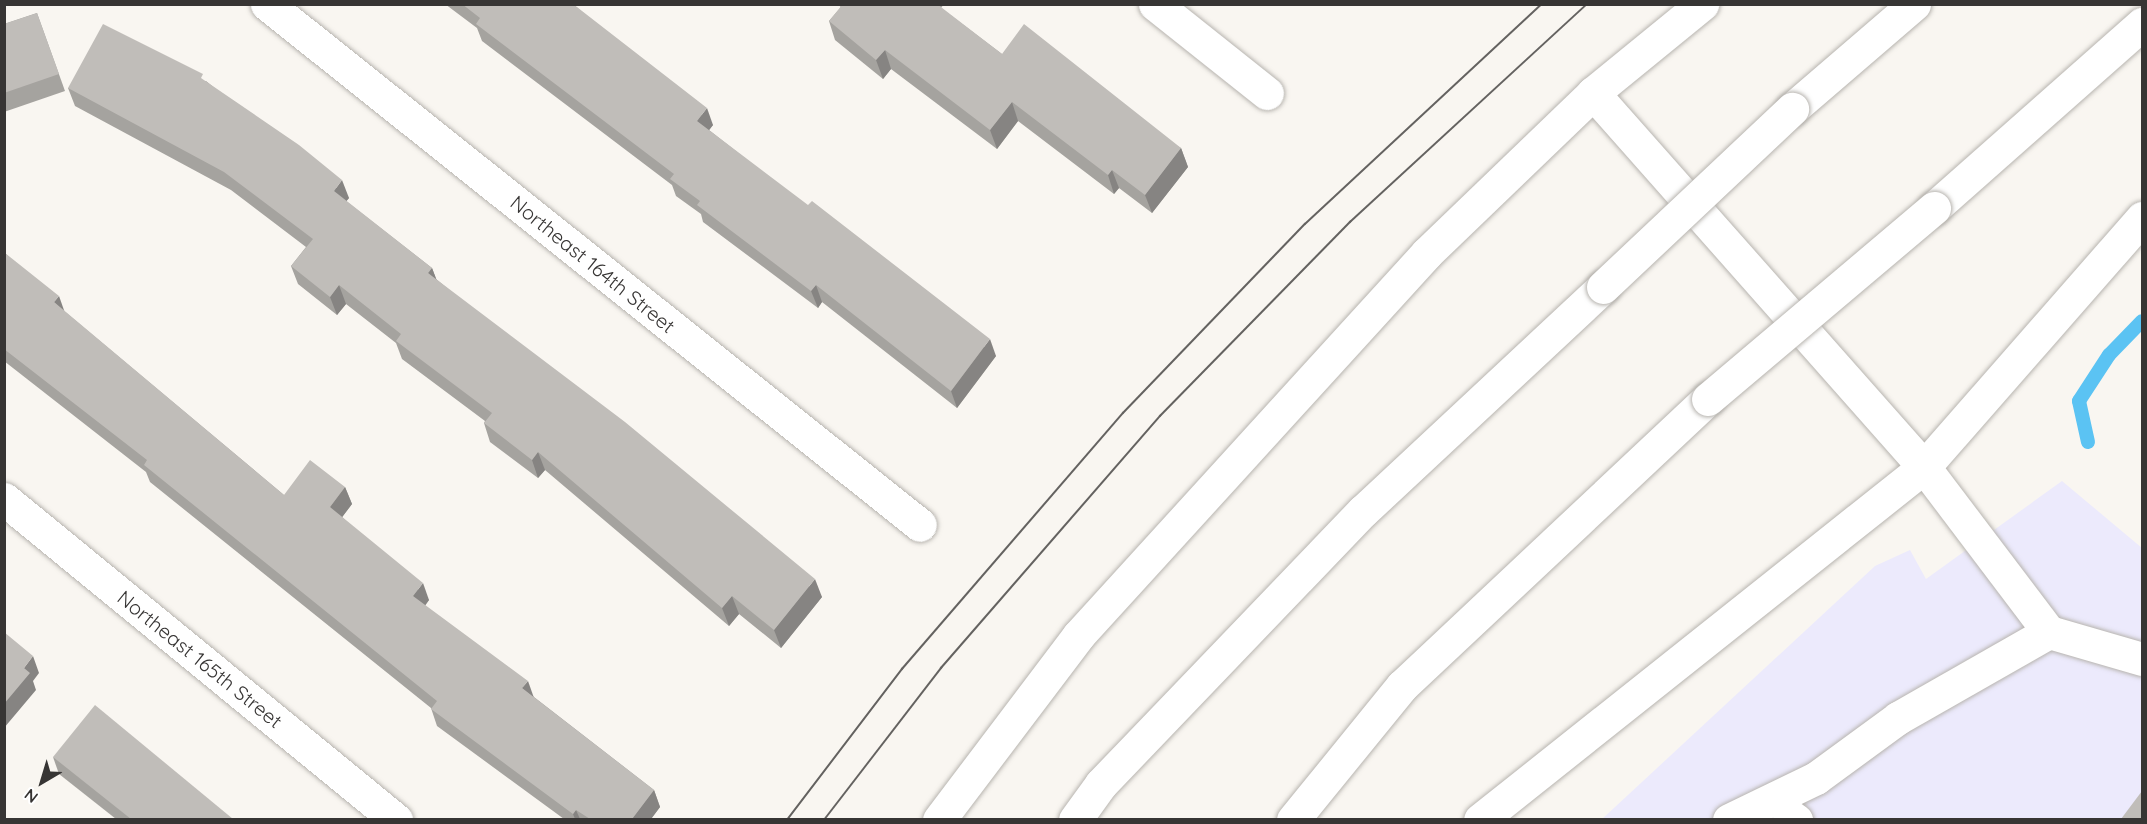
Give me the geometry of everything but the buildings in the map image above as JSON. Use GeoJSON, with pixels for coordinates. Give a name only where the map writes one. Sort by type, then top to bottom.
{"type":"FeatureCollection","features":[{"type":"Feature","properties":{"kind":"main road","name":"Northeast 164th Street"},"geometry":{"type":"LineString","coordinates":[[267,4],[920,525]]}},
{"type":"Feature","properties":{"kind":"main road"},"geometry":{"type":"LineString","coordinates":[[1155,4],[1267,93]]}},
{"type":"Feature","properties":{"kind":"main road"},"geometry":{"type":"LineString","coordinates":[[939,819],[1078,636],[1206,491],[1427,253],[1593,93],[1702,4]]}},
{"type":"Feature","properties":{"kind":"main road"},"geometry":{"type":"LineString","coordinates":[[1075,819],[1101,784],[1363,511],[1792,109],[1914,4]]}},
{"type":"Feature","properties":{"kind":"main road"},"geometry":{"type":"LineString","coordinates":[[1293,819],[1402,686],[1708,399],[1934,208],[2142,24]]}},
{"type":"Feature","properties":{"kind":"main road"},"geometry":{"type":"LineString","coordinates":[[1593,93],[1924,467],[2049,632],[2142,658]]}},
{"type":"Feature","properties":{"kind":"main road"},"geometry":{"type":"LineString","coordinates":[[1480,819],[1924,467],[2142,218]]}},
{"type":"Feature","properties":{"kind":"main road","name":"Northeast 165th Street"},"geometry":{"type":"LineString","coordinates":[[4,498],[396,819]]}},
{"type":"Feature","properties":{"kind":"main road"},"geometry":{"type":"LineString","coordinates":[[1729,819],[1816,778],[1898,718],[2049,632]]}},
{"type":"Feature","properties":{"kind":"main road"},"geometry":{"type":"LineString","coordinates":[[1790,818],[1816,778]]}},
{"type":"Feature","properties":{"kind":"shaded area"},"geometry":{"type":"Polygon","coordinates":[[[2062,481],[2142,548],[2142,819],[1601,820],[1875,566],[1910,550],[1926,579],[2062,481]]]}},
{"type":"Feature","properties":{"kind":"waterway"},"geometry":{"type":"LineString","coordinates":[[2088,442],[2079,401],[2109,355],[2142,321]]}},
{"type":"Feature","properties":{"kind":"tram line"},"geometry":{"type":"LineString","coordinates":[[787,820],[902,669],[1123,413],[1305,224],[1542,4]]}},
{"type":"Feature","properties":{"kind":"tram line"},"geometry":{"type":"LineString","coordinates":[[824,820],[941,668],[1160,416],[1350,222],[1587,4]]}}]}
